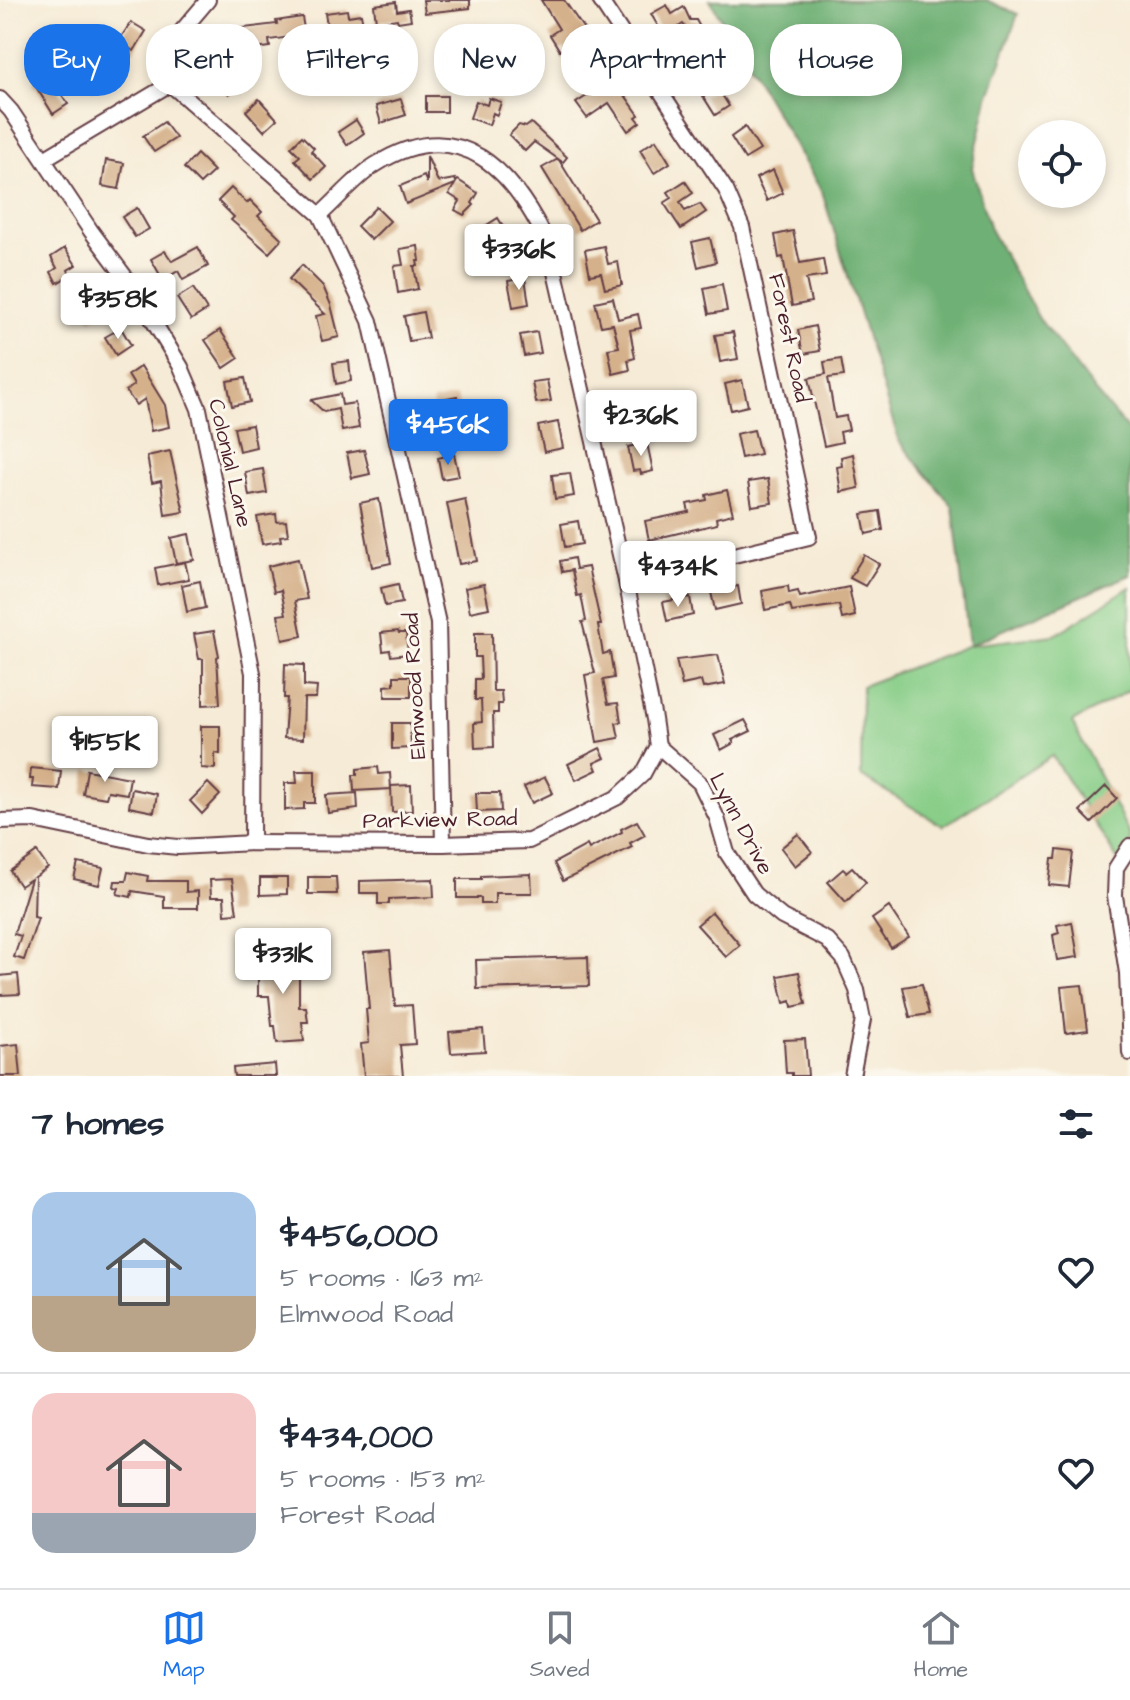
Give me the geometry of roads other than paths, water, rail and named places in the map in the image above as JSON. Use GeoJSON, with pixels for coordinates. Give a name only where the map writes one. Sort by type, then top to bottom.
{"type":"FeatureCollection","features":[{"type":"Feature","properties":{"kind":"street"},"geometry":{"type":"LineString","coordinates":[[188,24],[208,0]]}},
{"type":"Feature","properties":{"kind":"street","name":"Forest Road"},"geometry":{"type":"LineString","coordinates":[[600,0],[726,190],[742,227],[809,537],[626,581]]}},
{"type":"Feature","properties":{"kind":"street"},"geometry":{"type":"LineString","coordinates":[[44,159],[150,96]]}},
{"type":"Feature","properties":{"kind":"street","name":"Elmwood Road"},"geometry":{"type":"LineString","coordinates":[[184,96],[320,215],[370,321],[438,623],[443,844]]}},
{"type":"Feature","properties":{"kind":"street","name":"Colonial Lane"},"geometry":{"type":"LineString","coordinates":[[0,99],[132,286],[181,367],[199,409],[253,673],[252,843]]}},
{"type":"Feature","properties":{"kind":"street"},"geometry":{"type":"LineString","coordinates":[[320,215],[373,166],[406,149],[431,144],[458,146],[484,158],[510,181],[533,211],[549,246],[626,581],[658,746]]}},
{"type":"Feature","properties":{"kind":"street","name":"Parkview Road"},"geometry":{"type":"LineString","coordinates":[[0,821],[33,820],[148,844],[178,847],[252,843],[529,841],[569,824],[618,797],[643,774],[658,746]]}},
{"type":"Feature","properties":{"kind":"street","name":"Lynn Drive"},"geometry":{"type":"LineString","coordinates":[[658,746],[700,783],[717,818],[727,853],[754,894],[782,917],[827,940],[843,958],[857,990],[863,1020],[852,1076]]}},
{"type":"Feature","properties":{"kind":"street"},"geometry":{"type":"LineString","coordinates":[[1130,846],[1116,868],[1115,896],[1127,973],[1130,1053]]}}]}
